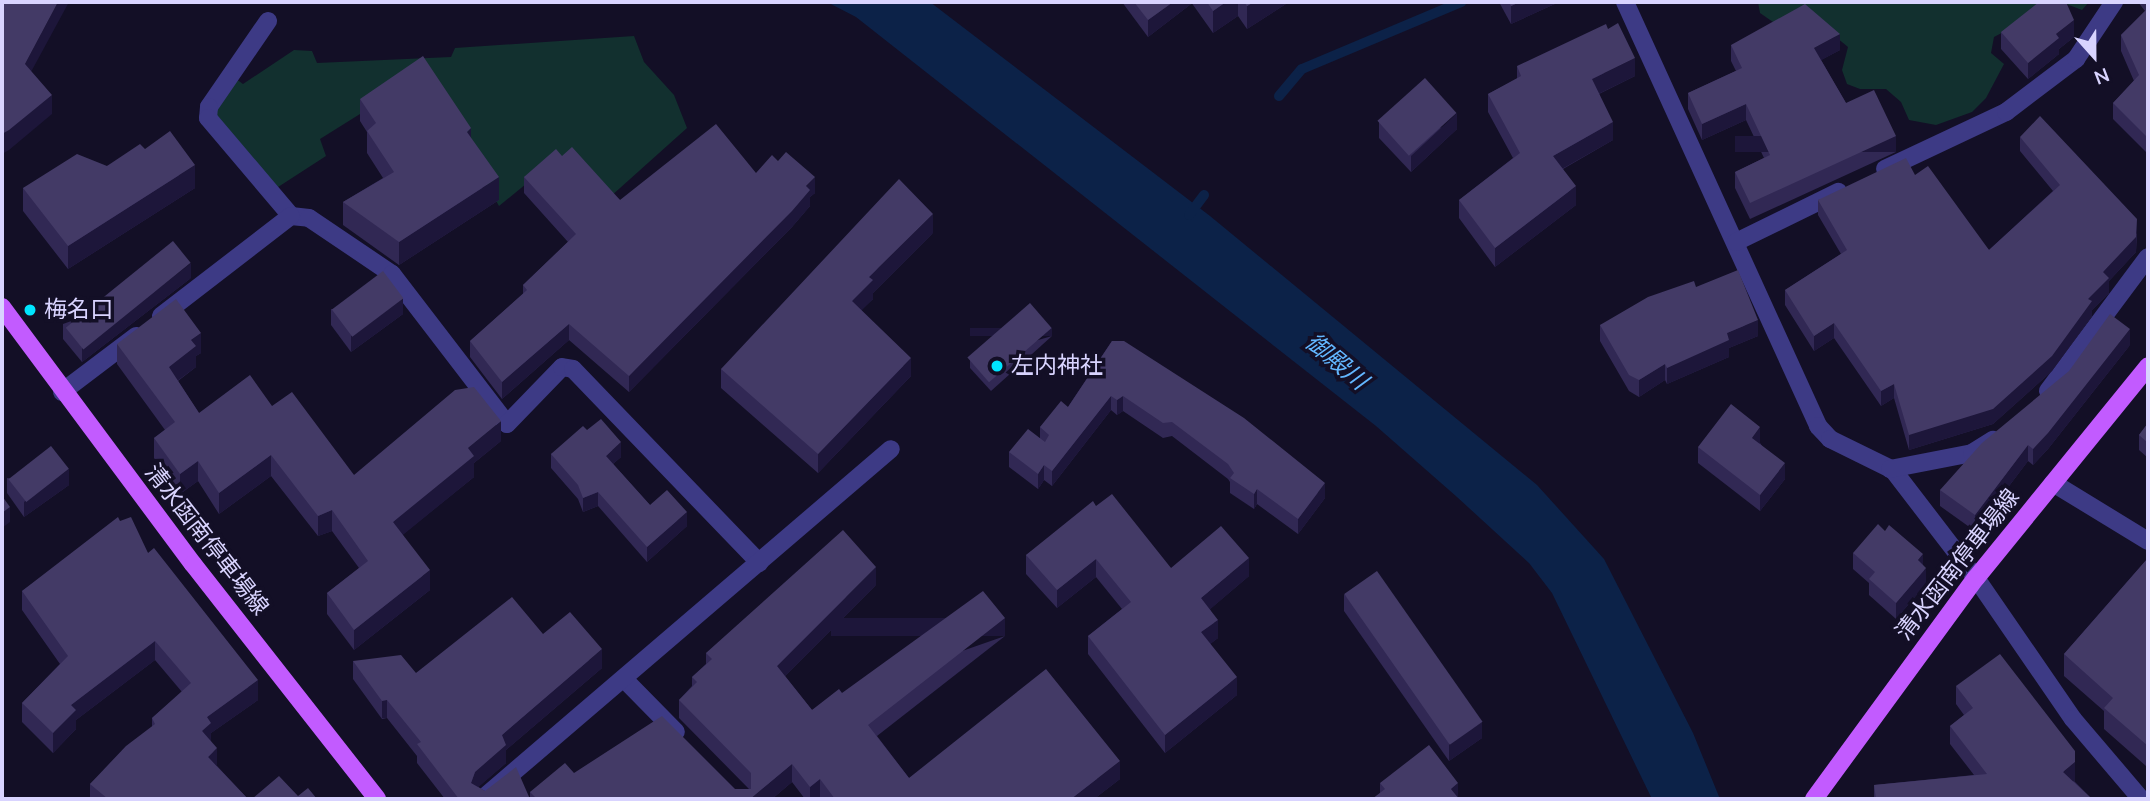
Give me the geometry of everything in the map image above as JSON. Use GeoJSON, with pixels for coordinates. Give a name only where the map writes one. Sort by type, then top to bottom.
{"type":"FeatureCollection","features":[{"type":"Feature","properties":{"kind":"main road","name":"清水函南停車場線"},"geometry":{"type":"LineString","coordinates":[[2,307],[62,392],[377,799]]}},
{"type":"Feature","properties":{"kind":"main road","name":"清水函南停車場線"},"geometry":{"type":"LineString","coordinates":[[1814,799],[1976,578],[2148,366]]}},
{"type":"Feature","properties":{"kind":"street"},"geometry":{"type":"LineString","coordinates":[[1625,2],[1818,426],[1830,439],[1890,469],[1976,578],[2073,719],[2141,799]]}},
{"type":"Feature","properties":{"kind":"street"},"geometry":{"type":"LineString","coordinates":[[1736,242],[2006,112],[2076,59],[2114,2]]}},
{"type":"Feature","properties":{"kind":"street"},"geometry":{"type":"LineString","coordinates":[[268,21],[209,107],[208,118],[291,216],[309,218],[392,274],[507,424],[562,367],[573,369],[760,563]]}},
{"type":"Feature","properties":{"kind":"street"},"geometry":{"type":"LineString","coordinates":[[62,392],[291,216]]}},
{"type":"Feature","properties":{"kind":"street"},"geometry":{"type":"LineString","coordinates":[[2032,407],[2061,379],[2148,257]]}},
{"type":"Feature","properties":{"kind":"street"},"geometry":{"type":"LineString","coordinates":[[1890,469],[1972,453],[2003,431]]}},
{"type":"Feature","properties":{"kind":"street"},"geometry":{"type":"LineString","coordinates":[[482,799],[891,449]]}},
{"type":"Feature","properties":{"kind":"street"},"geometry":{"type":"LineString","coordinates":[[2053,483],[2148,541]]}},
{"type":"Feature","properties":{"kind":"street"},"geometry":{"type":"LineString","coordinates":[[624,680],[690,746]]}},
{"type":"Feature","properties":{"kind":"green space"},"geometry":{"type":"Polygon","coordinates":[[[1758,2],[2061,2],[1994,37],[1991,53],[2004,64],[1986,98],[1972,112],[1936,125],[1909,120],[1901,102],[1886,89],[1860,89],[1847,84],[1842,70],[1848,47],[1825,28],[1773,22],[1760,13],[1758,2]]]}},
{"type":"Feature","properties":{"kind":"green space"},"geometry":{"type":"Polygon","coordinates":[[[2061,2],[2089,2],[2082,10],[2061,2]]]}},
{"type":"Feature","properties":{"kind":"green space"},"geometry":{"type":"Polygon","coordinates":[[[634,36],[644,62],[674,95],[687,128],[610,197],[554,161],[499,206],[424,74],[320,139],[326,156],[275,189],[217,118],[216,108],[236,79],[243,84],[294,50],[312,51],[317,63],[451,57],[455,48],[634,36]]]}},
{"type":"Feature","properties":{"kind":"water","name":"御殿川"},"geometry":{"type":"Polygon","coordinates":[[[827,2],[930,2],[1210,216],[1537,485],[1604,559],[1693,733],[1720,799],[1652,799],[1552,593],[1529,563],[1457,497],[1376,426],[856,17],[827,2]]]}},
{"type":"Feature","properties":{"kind":"building"},"geometry":{"type":"Polygon","coordinates":[[[2,2],[58,2],[25,64],[52,95],[2,134],[2,2]]]}},
{"type":"Feature","properties":{"kind":"building"},"geometry":{"type":"Polygon","coordinates":[[[1134,2],[1173,2],[1148,20],[1134,2]]]}},
{"type":"Feature","properties":{"kind":"building"},"geometry":{"type":"Polygon","coordinates":[[[1207,2],[1226,2],[1213,11],[1207,2]]]}},
{"type":"Feature","properties":{"kind":"building"},"geometry":{"type":"Polygon","coordinates":[[[2039,2],[2066,2],[2074,20],[2056,34],[2059,38],[2028,63],[2001,32],[2039,2]]]}},
{"type":"Feature","properties":{"kind":"building"},"geometry":{"type":"Polygon","coordinates":[[[1805,4],[1840,34],[1814,48],[1846,103],[1874,90],[1896,136],[1750,203],[1735,172],[1770,155],[1746,104],[1702,124],[1688,93],[1742,68],[1731,45],[1805,4]]]}},
{"type":"Feature","properties":{"kind":"building"},"geometry":{"type":"Polygon","coordinates":[[[2148,8],[2148,138],[2113,103],[2139,75],[2121,35],[2148,8]]]}},
{"type":"Feature","properties":{"kind":"building"},"geometry":{"type":"Polygon","coordinates":[[[1618,23],[1635,58],[1592,79],[1613,122],[1553,156],[1576,186],[1495,248],[1459,200],[1520,153],[1488,94],[1521,76],[1517,66],[1606,24],[1608,29],[1618,23]]]}},
{"type":"Feature","properties":{"kind":"building"},"geometry":{"type":"Polygon","coordinates":[[[423,56],[471,128],[467,132],[499,177],[399,242],[343,202],[394,172],[367,131],[376,123],[360,99],[423,56]]]}},
{"type":"Feature","properties":{"kind":"building"},"geometry":{"type":"Polygon","coordinates":[[[1425,78],[1456,113],[1409,156],[1377,121],[1425,78]]]}},
{"type":"Feature","properties":{"kind":"building"},"geometry":{"type":"Polygon","coordinates":[[[2040,116],[2137,219],[2136,237],[2103,272],[2109,278],[2088,299],[2092,301],[2052,356],[1993,409],[1909,435],[1894,384],[1881,391],[1834,323],[1814,336],[1785,290],[1847,250],[1818,200],[1906,158],[1915,175],[1928,166],[1989,250],[2060,185],[2020,137],[2040,116]]]}},
{"type":"Feature","properties":{"kind":"building"},"geometry":{"type":"Polygon","coordinates":[[[716,124],[756,173],[772,155],[778,161],[786,152],[815,177],[806,186],[810,190],[629,376],[569,324],[502,382],[470,341],[527,290],[523,285],[576,234],[524,177],[556,149],[562,156],[572,147],[620,200],[716,124]]]}},
{"type":"Feature","properties":{"kind":"building"},"geometry":{"type":"Polygon","coordinates":[[[170,131],[195,165],[68,246],[23,188],[77,154],[107,166],[140,144],[145,149],[170,131]]]}},
{"type":"Feature","properties":{"kind":"building"},"geometry":{"type":"Polygon","coordinates":[[[899,179],[933,214],[869,277],[873,280],[852,301],[911,358],[818,454],[721,369],[899,179]]]}},
{"type":"Feature","properties":{"kind":"building"},"geometry":{"type":"Polygon","coordinates":[[[173,241],[191,263],[83,350],[66,328],[173,241]]]}},
{"type":"Feature","properties":{"kind":"building"},"geometry":{"type":"Polygon","coordinates":[[[1738,270],[1758,320],[1727,333],[1729,340],[1667,368],[1665,364],[1639,380],[1629,375],[1600,325],[1648,297],[1694,281],[1696,287],[1738,270]]]}},
{"type":"Feature","properties":{"kind":"building"},"geometry":{"type":"Polygon","coordinates":[[[383,271],[403,298],[352,337],[332,310],[383,271]]]}},
{"type":"Feature","properties":{"kind":"building"},"geometry":{"type":"Polygon","coordinates":[[[176,299],[201,333],[191,340],[196,346],[169,367],[199,413],[250,375],[272,406],[292,392],[354,475],[455,390],[474,387],[501,421],[468,448],[474,456],[393,522],[430,570],[354,630],[327,593],[368,561],[332,510],[318,516],[271,455],[219,493],[198,461],[180,474],[154,438],[175,422],[117,344],[176,299]]]}},
{"type":"Feature","properties":{"kind":"building"},"geometry":{"type":"Polygon","coordinates":[[[1030,303],[1052,328],[989,382],[967,357],[1030,303]]]}},
{"type":"Feature","properties":{"kind":"building"},"geometry":{"type":"Polygon","coordinates":[[[2110,314],[2130,329],[2048,433],[2033,449],[2028,445],[1975,515],[1940,490],[1982,443],[2069,371],[2110,314]]]}},
{"type":"Feature","properties":{"kind":"building"},"geometry":{"type":"Polygon","coordinates":[[[1112,341],[1124,341],[1244,418],[1325,483],[1298,519],[1257,489],[1254,494],[1230,478],[1234,473],[1228,464],[1172,422],[1163,423],[1123,396],[1117,400],[1111,396],[1052,471],[1044,465],[1038,474],[1009,452],[1028,429],[1045,442],[1049,435],[1040,427],[1061,401],[1068,407],[1112,341]]]}},
{"type":"Feature","properties":{"kind":"building"},"geometry":{"type":"Polygon","coordinates":[[[1731,404],[1760,427],[1752,438],[1785,463],[1760,495],[1698,447],[1731,404]]]}},
{"type":"Feature","properties":{"kind":"building"},"geometry":{"type":"Polygon","coordinates":[[[601,419],[621,442],[606,456],[650,505],[667,490],[687,512],[647,547],[598,492],[583,498],[578,485],[551,454],[583,426],[587,430],[601,419]]]}},
{"type":"Feature","properties":{"kind":"building"},"geometry":{"type":"Polygon","coordinates":[[[2148,423],[2148,443],[2139,435],[2148,423]]]}},
{"type":"Feature","properties":{"kind":"building"},"geometry":{"type":"Polygon","coordinates":[[[51,446],[69,469],[26,502],[8,479],[51,446]]]}},
{"type":"Feature","properties":{"kind":"building"},"geometry":{"type":"Polygon","coordinates":[[[1112,494],[1171,568],[1221,526],[1249,558],[1201,598],[1218,620],[1201,632],[1237,677],[1165,735],[1088,636],[1131,602],[1096,559],[1057,590],[1026,555],[1093,501],[1096,506],[1112,494]]]}},
{"type":"Feature","properties":{"kind":"building"},"geometry":{"type":"Polygon","coordinates":[[[2,496],[10,507],[2,513],[2,496]]]}},
{"type":"Feature","properties":{"kind":"building"},"geometry":{"type":"Polygon","coordinates":[[[118,517],[120,521],[131,517],[148,553],[154,548],[258,680],[207,717],[211,723],[202,731],[217,748],[208,757],[248,799],[108,799],[90,784],[126,746],[155,724],[152,718],[191,683],[155,641],[71,705],[76,710],[53,733],[22,703],[68,656],[22,591],[118,517]]]}},
{"type":"Feature","properties":{"kind":"building"},"geometry":{"type":"Polygon","coordinates":[[[1878,524],[1885,531],[1889,525],[1923,554],[1918,560],[1926,568],[1896,603],[1869,579],[1875,572],[1853,553],[1878,524]]]}},
{"type":"Feature","properties":{"kind":"building"},"geometry":{"type":"Polygon","coordinates":[[[843,530],[876,567],[777,666],[812,710],[839,689],[842,693],[983,591],[1005,618],[868,725],[909,778],[1046,669],[1120,761],[1071,799],[835,799],[820,779],[810,787],[792,764],[750,799],[537,799],[530,792],[565,763],[574,773],[662,716],[735,789],[751,789],[751,773],[679,700],[697,682],[692,677],[712,659],[706,653],[843,530]]]}},
{"type":"Feature","properties":{"kind":"building"},"geometry":{"type":"Polygon","coordinates":[[[2148,558],[2148,746],[2104,708],[2113,698],[2064,654],[2148,558]]]}},
{"type":"Feature","properties":{"kind":"building"},"geometry":{"type":"Polygon","coordinates":[[[1377,571],[1483,722],[1450,745],[1344,594],[1377,571]]]}},
{"type":"Feature","properties":{"kind":"building"},"geometry":{"type":"Polygon","coordinates":[[[512,597],[543,634],[570,612],[602,649],[502,735],[506,745],[475,772],[471,783],[485,791],[516,767],[530,799],[459,799],[417,744],[421,742],[387,700],[382,701],[353,661],[401,655],[416,673],[512,597]]]}},
{"type":"Feature","properties":{"kind":"building"},"geometry":{"type":"Polygon","coordinates":[[[2000,654],[2075,751],[2075,762],[2063,772],[2092,799],[1876,799],[1874,785],[1987,774],[1950,726],[1973,708],[1956,686],[2000,654]]]}},
{"type":"Feature","properties":{"kind":"building"},"geometry":{"type":"Polygon","coordinates":[[[1429,745],[1458,783],[1451,789],[1459,799],[1372,799],[1385,789],[1380,783],[1429,745]]]}},
{"type":"Feature","properties":{"kind":"building"},"geometry":{"type":"Polygon","coordinates":[[[279,776],[298,796],[308,788],[317,799],[252,799],[279,776]]]}},
{"type":"Feature","properties":{"kind":"waterway"},"geometry":{"type":"LineString","coordinates":[[1279,96],[1302,69],[1461,2]]}},
{"type":"Feature","properties":{"kind":"waterway"},"geometry":{"type":"LineString","coordinates":[[1189,215],[1204,195]]}},
{"type":"Feature","properties":{"kind":"place","name":"梅名口"},"geometry":{"type":"Point","coordinates":[30,310]}},
{"type":"Feature","properties":{"kind":"place","name":"左内神社"},"geometry":{"type":"Point","coordinates":[997,366]}}]}
